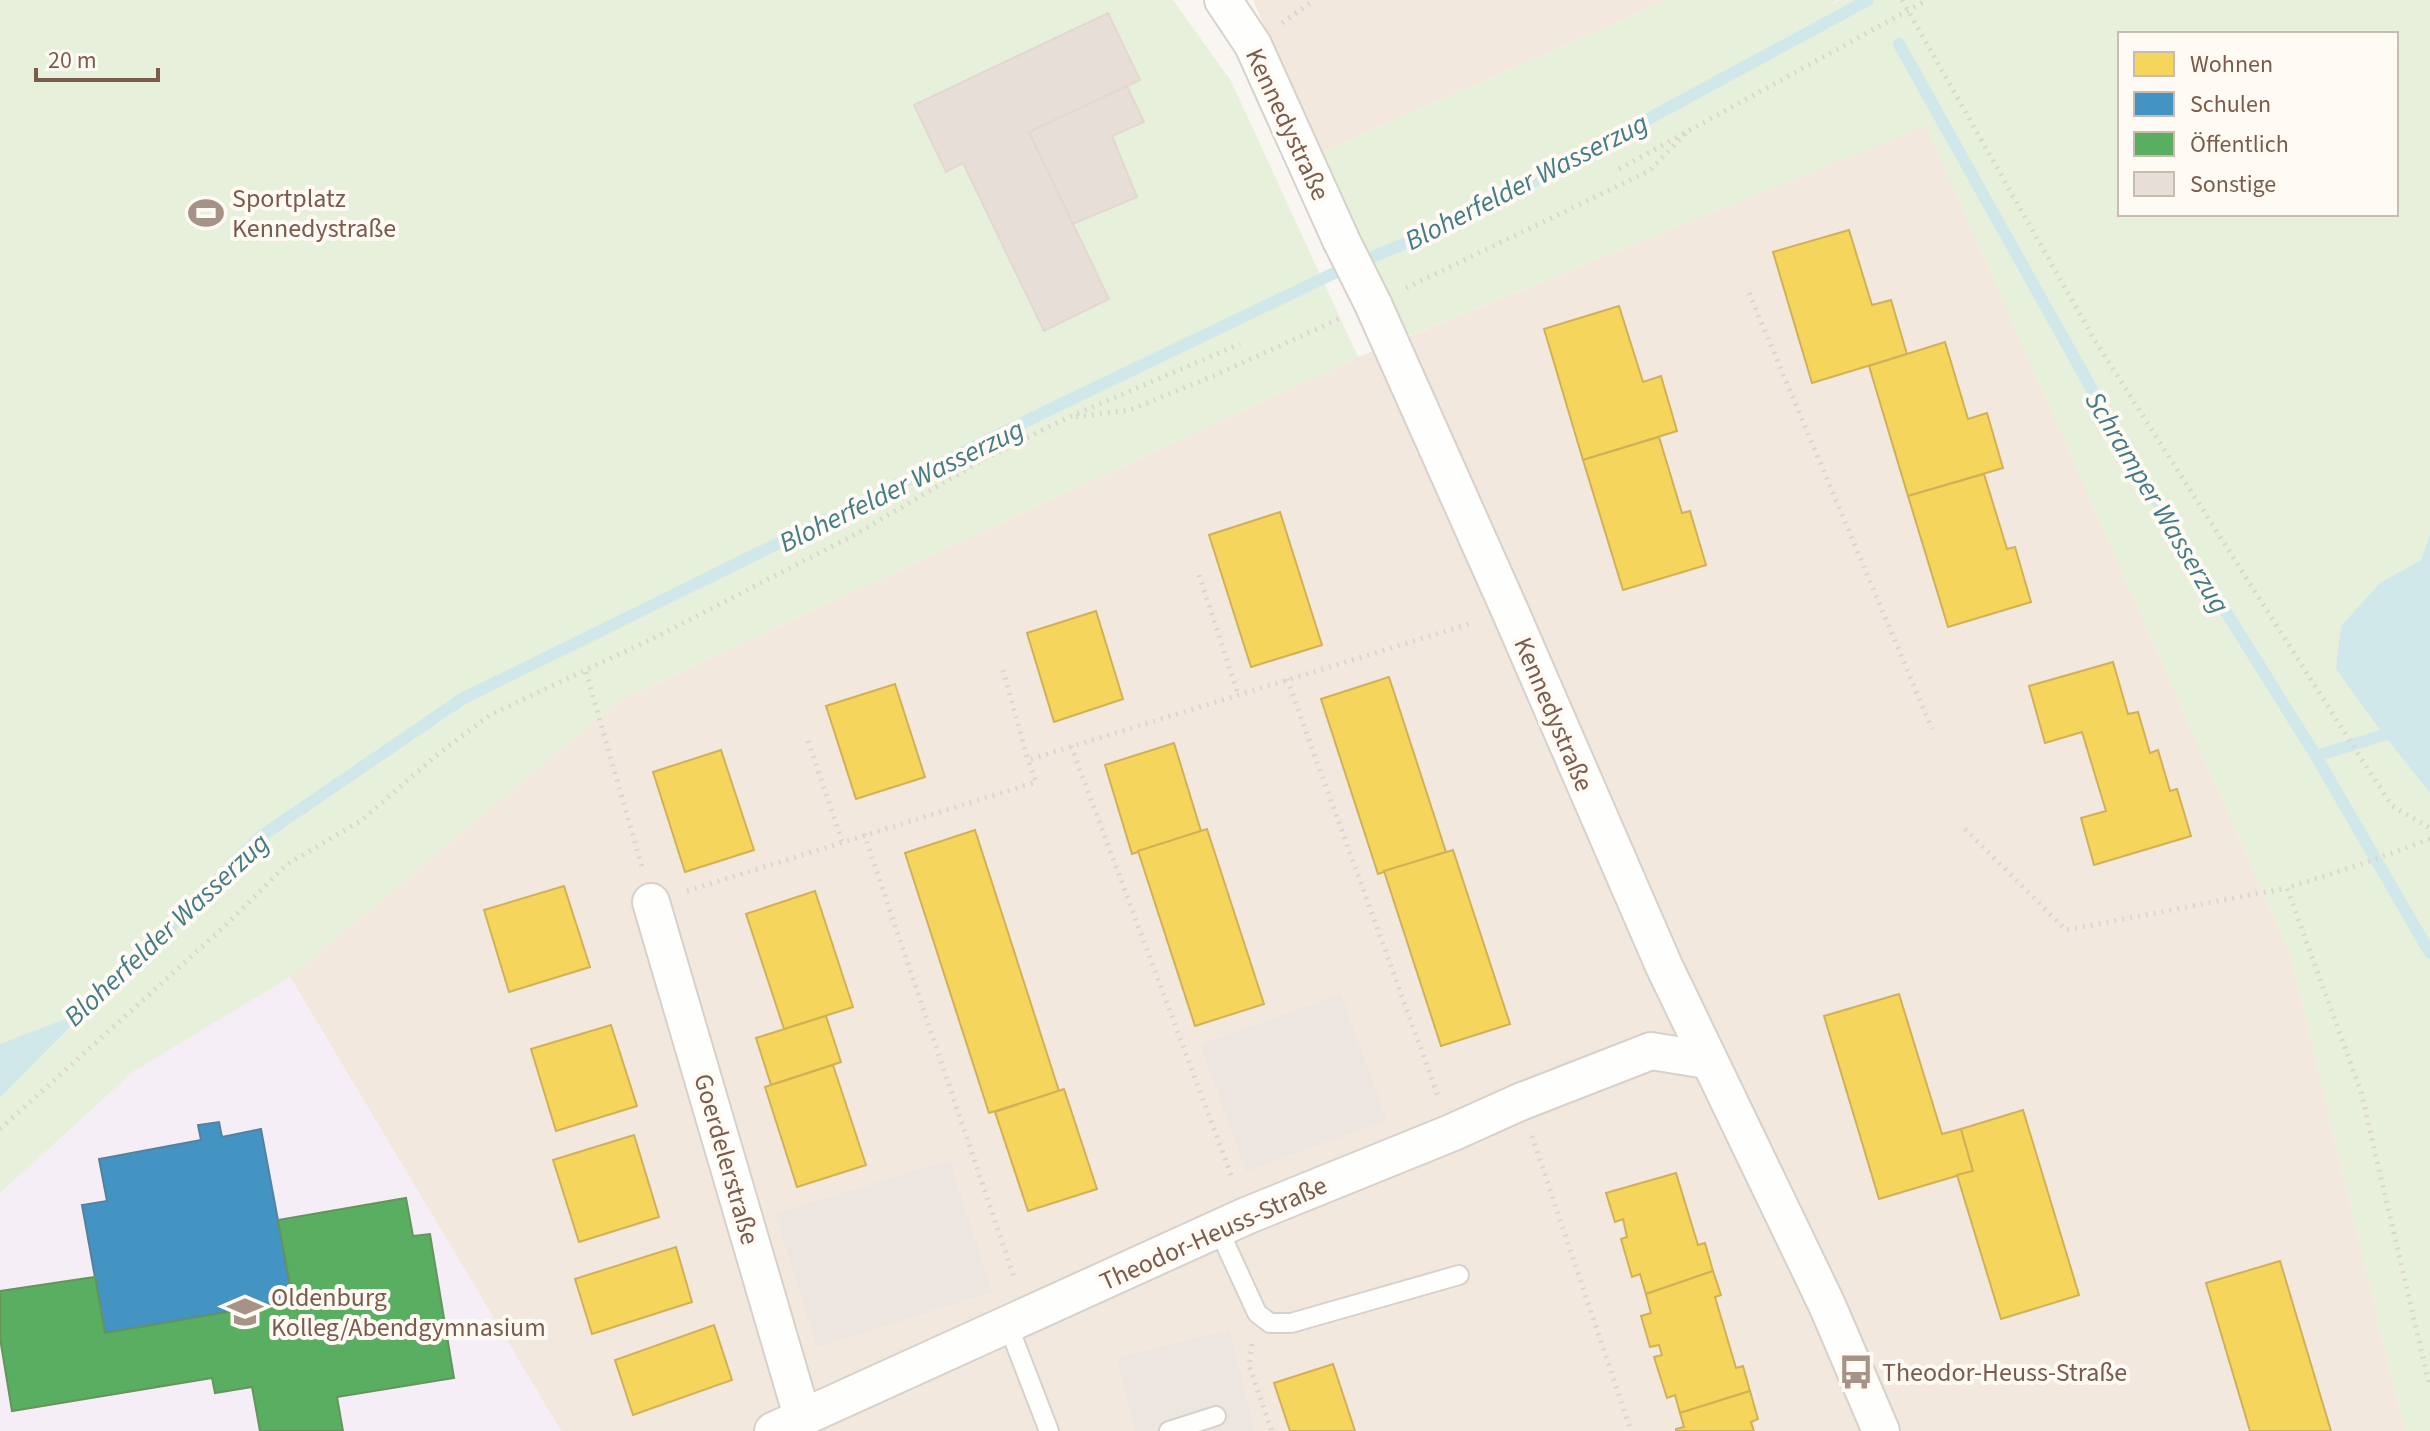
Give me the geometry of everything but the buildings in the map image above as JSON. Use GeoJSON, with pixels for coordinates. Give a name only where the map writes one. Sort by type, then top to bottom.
{"type":"FeatureCollection","features":[{"type":"Feature","properties":{"kind":"street","name":"Kennedystraße"},"geometry":{"type":"LineString","coordinates":[[1223,0],[1253,45],[1373,304],[1618,863],[1707,1060],[1827,1305],[1881,1431]]}},
{"type":"Feature","properties":{"kind":"street","name":"Goerdelerstraße"},"geometry":{"type":"LineString","coordinates":[[651,902],[794,1426]]}},
{"type":"Feature","properties":{"kind":"street","name":"Theodor-Heuss-Straße"},"geometry":{"type":"LineString","coordinates":[[794,1426],[1232,1222],[1520,1102],[1651,1051],[1707,1060]]}},
{"type":"Feature","properties":{"kind":"lane"},"geometry":{"type":"LineString","coordinates":[[1232,1222],[1257,1313],[1270,1323],[1291,1323],[1459,1275]]}},
{"type":"Feature","properties":{"kind":"lane"},"geometry":{"type":"LineString","coordinates":[[1018,1321],[1049,1431]]}},
{"type":"Feature","properties":{"kind":"lane"},"geometry":{"type":"LineString","coordinates":[[1169,1431],[1216,1416]]}},
{"type":"Feature","properties":{"kind":"path"},"geometry":{"type":"LineString","coordinates":[[1902,0],[2094,339],[2359,755],[2392,806],[2430,828]]}},
{"type":"Feature","properties":{"kind":"path"},"geometry":{"type":"LineString","coordinates":[[1619,169],[1927,0]]}},
{"type":"Feature","properties":{"kind":"path"},"geometry":{"type":"LineString","coordinates":[[1067,418],[1130,410],[1373,304],[1649,171],[1688,131]]}},
{"type":"Feature","properties":{"kind":"path"},"geometry":{"type":"LineString","coordinates":[[1749,293],[1932,729]]}},
{"type":"Feature","properties":{"kind":"path"},"geometry":{"type":"LineString","coordinates":[[0,1129],[224,927],[286,865],[362,820],[438,754],[490,715],[586,672],[856,534],[986,458],[1067,418],[1240,344]]}},
{"type":"Feature","properties":{"kind":"path"},"geometry":{"type":"LineString","coordinates":[[1199,575],[1238,694]]}},
{"type":"Feature","properties":{"kind":"path"},"geometry":{"type":"LineString","coordinates":[[1028,760],[1510,611]]}},
{"type":"Feature","properties":{"kind":"path"},"geometry":{"type":"LineString","coordinates":[[586,672],[651,902],[1036,782],[1003,670]]}},
{"type":"Feature","properties":{"kind":"path"},"geometry":{"type":"LineString","coordinates":[[1287,679],[1451,1133]]}},
{"type":"Feature","properties":{"kind":"path"},"geometry":{"type":"LineString","coordinates":[[808,741],[842,841]]}},
{"type":"Feature","properties":{"kind":"path"},"geometry":{"type":"LineString","coordinates":[[1071,746],[1232,1222]]}},
{"type":"Feature","properties":{"kind":"path"},"geometry":{"type":"LineString","coordinates":[[1965,829],[2066,930],[2287,888],[2430,839]]}},
{"type":"Feature","properties":{"kind":"path"},"geometry":{"type":"LineString","coordinates":[[864,834],[1018,1321]]}},
{"type":"Feature","properties":{"kind":"path"},"geometry":{"type":"LineString","coordinates":[[2287,888],[2361,1092],[2430,1388]]}},
{"type":"Feature","properties":{"kind":"path"},"geometry":{"type":"LineString","coordinates":[[1520,1102],[1631,1431]]}},
{"type":"Feature","properties":{"kind":"path"},"geometry":{"type":"LineString","coordinates":[[1257,1313],[1249,1366],[1272,1431]]}},
{"type":"Feature","properties":{"kind":"shaded area"},"geometry":{"type":"Polygon","coordinates":[[[1253,0],[1668,0],[1319,153],[1253,0]]]}},
{"type":"Feature","properties":{"kind":"shaded area"},"geometry":{"type":"Polygon","coordinates":[[[1926,125],[2291,956],[2405,1431],[561,1431],[290,977],[618,701],[1358,357],[1926,125]]]}},
{"type":"Feature","properties":{"kind":"shaded area","name":"Oldenburg Kolleg/Abendgymnasium"},"geometry":{"type":"Polygon","coordinates":[[[290,977],[561,1431],[0,1431],[0,1193],[134,1071],[290,977]]]}},
{"type":"Feature","properties":{"kind":"shaded area"},"geometry":{"type":"Polygon","coordinates":[[[1341,994],[1387,1120],[1246,1171],[1200,1045],[1341,994]]]}},
{"type":"Feature","properties":{"kind":"shaded area"},"geometry":{"type":"Polygon","coordinates":[[[950,1160],[992,1292],[817,1347],[775,1214],[950,1160]]]}},
{"type":"Feature","properties":{"kind":"shaded area"},"geometry":{"type":"Polygon","coordinates":[[[1230,1330],[1255,1431],[1135,1431],[1117,1358],[1230,1330]]]}},
{"type":"Feature","properties":{"kind":"green space"},"geometry":{"type":"Polygon","coordinates":[[[0,0],[1173,0],[1231,81],[1358,357],[618,701],[290,977],[134,1071],[0,1193],[0,1098],[85,1013],[0,1044],[0,0]]]}},
{"type":"Feature","properties":{"kind":"green space"},"geometry":{"type":"Polygon","coordinates":[[[1668,0],[1837,0],[1830,5],[1840,0],[2430,0],[2430,534],[2421,560],[2381,582],[2430,793],[2430,1431],[2405,1431],[2291,956],[1926,126],[1406,337],[1319,153],[1668,0]]]}},
{"type":"Feature","properties":{"kind":"water"},"geometry":{"type":"Polygon","coordinates":[[[2430,534],[2430,793],[2336,669],[2341,626],[2381,582],[2421,560],[2430,534]]]}},
{"type":"Feature","properties":{"kind":"water"},"geometry":{"type":"Polygon","coordinates":[[[86,1011],[0,1098],[0,1044],[86,1011]]]}},
{"type":"Feature","properties":{"kind":"waterway","name":"Bloherfelder Wasserzug"},"geometry":{"type":"LineString","coordinates":[[73,1020],[86,1011],[260,837],[462,699],[1330,275],[1467,217],[1868,0]]}},
{"type":"Feature","properties":{"kind":"waterway","name":"Schramper Wasserzug"},"geometry":{"type":"LineString","coordinates":[[1899,44],[2133,463],[2316,756],[2430,953]]}},
{"type":"Feature","properties":{"kind":"waterway"},"geometry":{"type":"LineString","coordinates":[[2316,756],[2384,735]]}},
{"type":"Feature","properties":{"kind":"place","name":"Sportplatz Kennedystraße"},"geometry":{"type":"Point","coordinates":[206,213]}},
{"type":"Feature","properties":{"kind":"place","name":"Oldenburg Kolleg/Abendgymnasium"},"geometry":{"type":"Point","coordinates":[245,1312]}},
{"type":"Feature","properties":{"kind":"place","name":"Theodor-Heuss-Straße"},"geometry":{"type":"Point","coordinates":[1856,1372]}}]}
